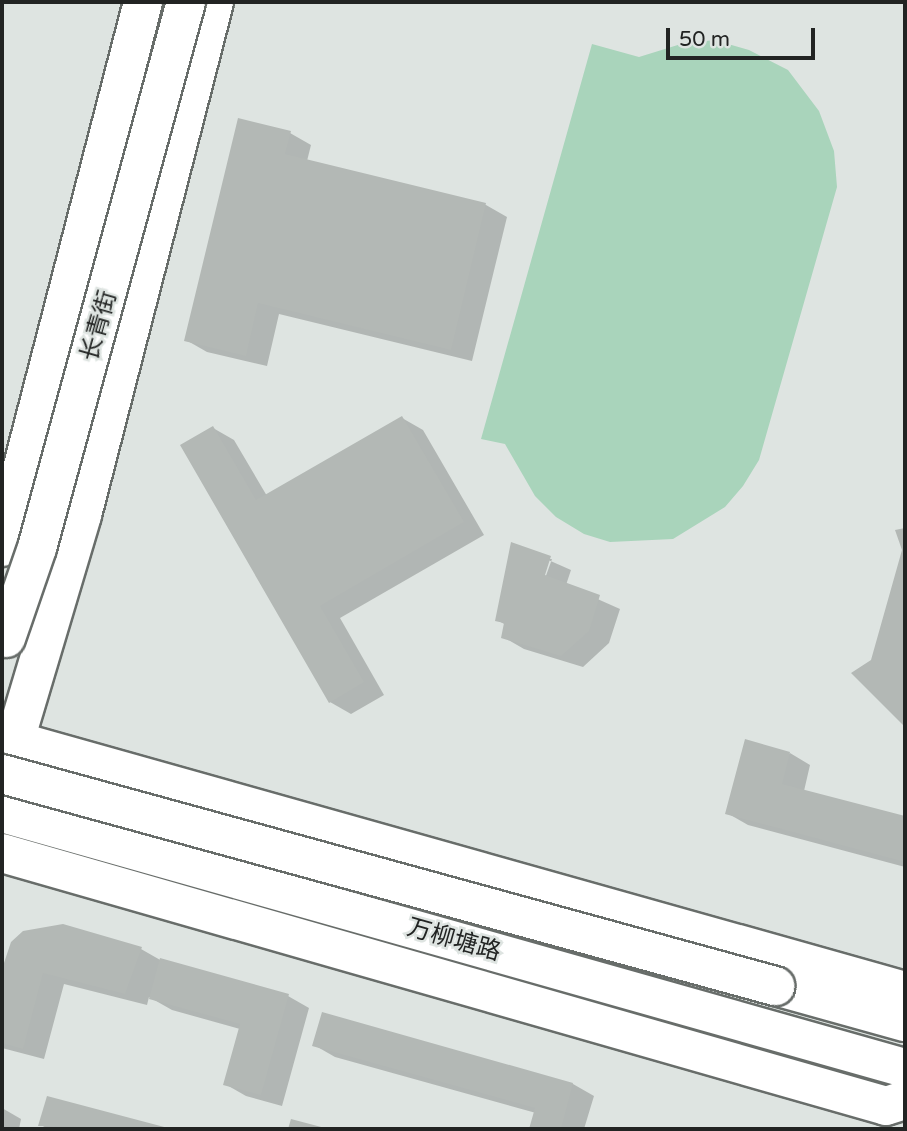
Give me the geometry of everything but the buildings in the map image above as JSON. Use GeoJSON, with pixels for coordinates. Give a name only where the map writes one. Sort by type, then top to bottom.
{"type":"FeatureCollection","features":[{"type":"Feature","properties":{"kind":"highway"},"geometry":{"type":"LineString","coordinates":[[2,547],[143,2]]}},
{"type":"Feature","properties":{"kind":"highway","name":"长青街"},"geometry":{"type":"LineString","coordinates":[[2,588],[163,2]]}},
{"type":"Feature","properties":{"kind":"highway"},"geometry":{"type":"LineString","coordinates":[[207,2],[82,515],[6,750],[905,991]]}},
{"type":"Feature","properties":{"kind":"highway","name":"长青街"},"geometry":{"type":"LineString","coordinates":[[2,646],[41,534],[207,2]]}},
{"type":"Feature","properties":{"kind":"highway","name":"万柳塘路"},"geometry":{"type":"LineString","coordinates":[[6,750],[775,986],[905,1022]]}},
{"type":"Feature","properties":{"kind":"highway","name":"万柳塘路"},"geometry":{"type":"LineString","coordinates":[[2,813],[905,1068]]}},
{"type":"Feature","properties":{"kind":"highway"},"geometry":{"type":"LineString","coordinates":[[2,853],[886,1107],[905,1100]]}},
{"type":"Feature","properties":{"kind":"green space"},"geometry":{"type":"Polygon","coordinates":[[[714,40],[749,50],[788,70],[819,111],[834,151],[837,187],[759,460],[743,486],[725,507],[673,539],[610,542],[584,534],[556,517],[535,496],[505,444],[481,439],[592,44],[639,57],[681,44],[714,40]]]}}]}
